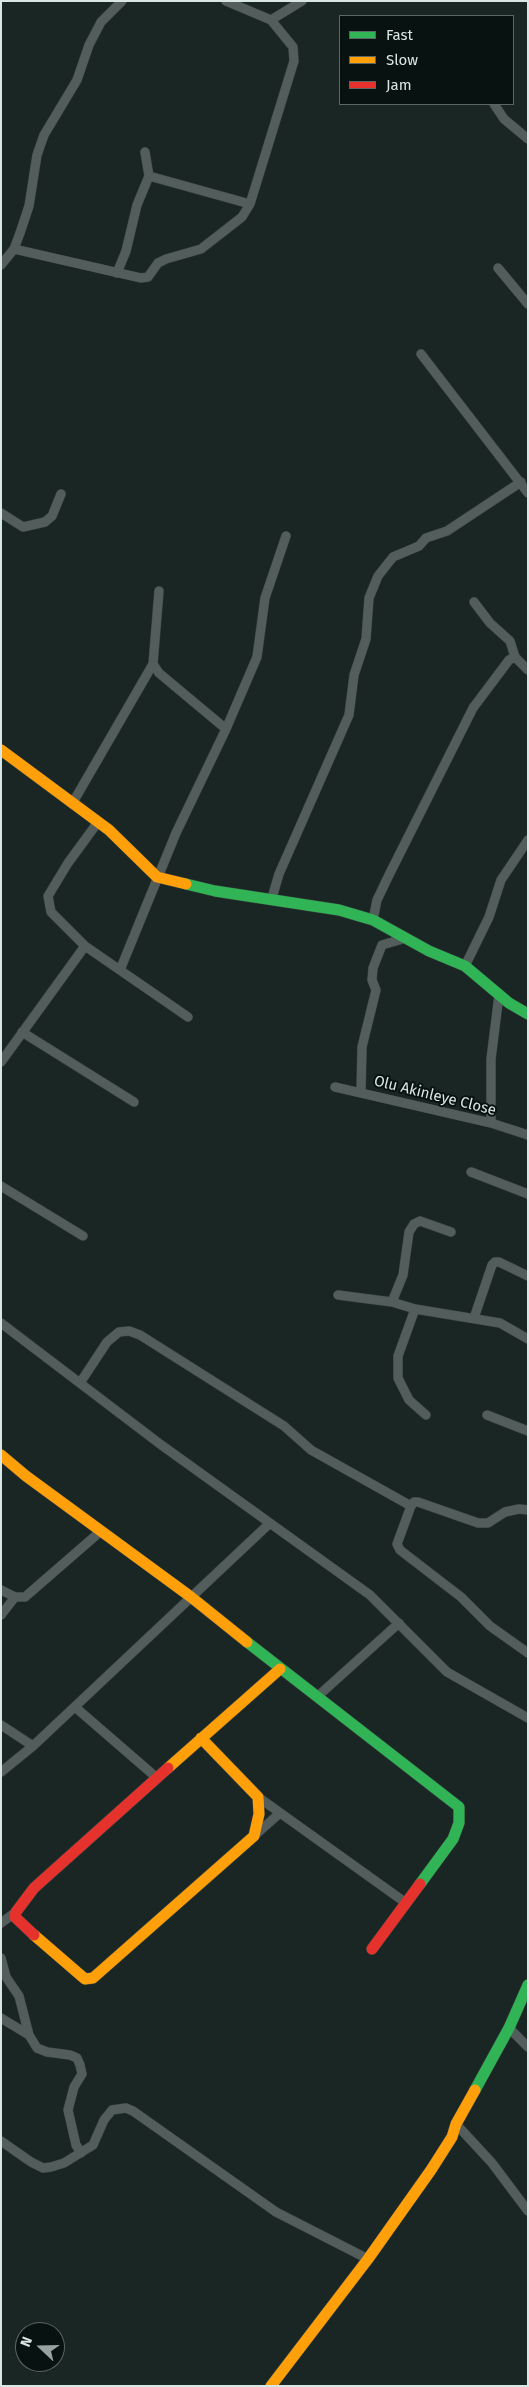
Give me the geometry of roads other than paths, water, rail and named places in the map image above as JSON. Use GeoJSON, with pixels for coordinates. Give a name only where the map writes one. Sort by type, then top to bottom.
{"type":"FeatureCollection","features":[{"type":"Feature","properties":{"kind":"street"},"geometry":{"type":"LineString","coordinates":[[1,265],[14,249],[29,206],[37,155],[44,135],[77,80],[89,45],[101,22],[122,1]]}},
{"type":"Feature","properties":{"kind":"street"},"geometry":{"type":"LineString","coordinates":[[14,249],[141,278],[148,277],[158,263],[201,249],[242,217],[250,204],[294,61],[292,48],[271,20],[226,1]]}},
{"type":"Feature","properties":{"kind":"street"},"geometry":{"type":"LineString","coordinates":[[271,20],[302,1]]}},
{"type":"Feature","properties":{"kind":"street"},"geometry":{"type":"LineString","coordinates":[[495,105],[504,119],[528,139]]}},
{"type":"Feature","properties":{"kind":"street"},"geometry":{"type":"LineString","coordinates":[[117,273],[126,251],[137,205],[149,176],[145,152]]}},
{"type":"Feature","properties":{"kind":"street"},"geometry":{"type":"LineString","coordinates":[[149,176],[250,204]]}},
{"type":"Feature","properties":{"kind":"street"},"geometry":{"type":"LineString","coordinates":[[498,268],[528,304]]}},
{"type":"Feature","properties":{"kind":"street"},"geometry":{"type":"LineString","coordinates":[[421,354],[528,493]]}},
{"type":"Feature","properties":{"kind":"street"},"geometry":{"type":"LineString","coordinates":[[272,898],[279,874],[349,715],[354,675],[366,638],[369,598],[378,576],[393,557],[419,546],[426,538],[448,531],[521,482]]}},
{"type":"Feature","properties":{"kind":"street"},"geometry":{"type":"LineString","coordinates":[[1,513],[23,527],[46,522],[52,516],[61,494]]}},
{"type":"Feature","properties":{"kind":"street"},"geometry":{"type":"LineString","coordinates":[[120,970],[157,878],[226,729],[256,657],[265,598],[286,536]]}},
{"type":"Feature","properties":{"kind":"street"},"geometry":{"type":"LineString","coordinates":[[72,804],[152,664],[159,591]]}},
{"type":"Feature","properties":{"kind":"street"},"geometry":{"type":"LineString","coordinates":[[474,602],[490,623],[510,641],[515,657],[528,670]]}},
{"type":"Feature","properties":{"kind":"street"},"geometry":{"type":"LineString","coordinates":[[372,920],[381,892],[473,708],[509,660],[515,657]]}},
{"type":"Feature","properties":{"kind":"street"},"geometry":{"type":"LineString","coordinates":[[152,664],[159,673],[226,729]]}},
{"type":"Feature","properties":{"kind":"street"},"geometry":{"type":"LineString","coordinates":[[1,750],[98,822],[157,878],[215,891],[272,898],[339,910],[372,920],[429,951],[465,966],[499,996],[528,1014]]}},
{"type":"Feature","properties":{"kind":"street"},"geometry":{"type":"LineString","coordinates":[[98,822],[68,863],[48,896],[51,912],[85,946],[188,1017]]}},
{"type":"Feature","properties":{"kind":"street"},"geometry":{"type":"LineString","coordinates":[[465,966],[489,917],[498,886],[528,840]]}},
{"type":"Feature","properties":{"kind":"street"},"geometry":{"type":"LineString","coordinates":[[361,1091],[362,1047],[376,990],[372,980],[373,968],[382,945],[406,938]]}},
{"type":"Feature","properties":{"kind":"street"},"geometry":{"type":"LineString","coordinates":[[1,1062],[85,946]]}},
{"type":"Feature","properties":{"kind":"street"},"geometry":{"type":"LineString","coordinates":[[491,1123],[490,1060],[499,996]]}},
{"type":"Feature","properties":{"kind":"street"},"geometry":{"type":"LineString","coordinates":[[22,1032],[134,1102]]}},
{"type":"Feature","properties":{"kind":"street","name":"Olu Akinleye Close"},"geometry":{"type":"LineString","coordinates":[[335,1087],[361,1091],[449,1115],[491,1123],[528,1135]]}},
{"type":"Feature","properties":{"kind":"street"},"geometry":{"type":"LineString","coordinates":[[471,1172],[528,1194]]}},
{"type":"Feature","properties":{"kind":"street"},"geometry":{"type":"LineString","coordinates":[[1,1186],[83,1236]]}},
{"type":"Feature","properties":{"kind":"street"},"geometry":{"type":"LineString","coordinates":[[392,1302],[403,1275],[409,1232],[414,1224],[420,1221],[451,1232]]}},
{"type":"Feature","properties":{"kind":"street"},"geometry":{"type":"LineString","coordinates":[[474,1318],[492,1265],[495,1262],[500,1262],[528,1276]]}},
{"type":"Feature","properties":{"kind":"street"},"geometry":{"type":"LineString","coordinates":[[338,1295],[392,1302],[415,1309],[500,1323],[528,1339]]}},
{"type":"Feature","properties":{"kind":"street"},"geometry":{"type":"LineString","coordinates":[[415,1309],[398,1356],[398,1378],[409,1400],[426,1416]]}},
{"type":"Feature","properties":{"kind":"street"},"geometry":{"type":"LineString","coordinates":[[1,1323],[370,1595],[447,1672],[528,1718]]}},
{"type":"Feature","properties":{"kind":"street"},"geometry":{"type":"LineString","coordinates":[[80,1382],[107,1342],[119,1332],[129,1331],[140,1335],[284,1426],[311,1450],[411,1506]]}},
{"type":"Feature","properties":{"kind":"street"},"geometry":{"type":"LineString","coordinates":[[488,1415],[528,1431]]}},
{"type":"Feature","properties":{"kind":"street"},"geometry":{"type":"LineString","coordinates":[[1,1455],[191,1597],[302,1687],[318,1696],[459,1807],[459,1824],[453,1839],[372,1949]]}},
{"type":"Feature","properties":{"kind":"street"},"geometry":{"type":"LineString","coordinates":[[527,1651],[490,1626],[461,1597],[400,1550],[397,1544],[411,1506],[418,1502],[478,1523],[488,1523],[505,1512],[519,1509],[528,1510]]}},
{"type":"Feature","properties":{"kind":"street"},"geometry":{"type":"LineString","coordinates":[[1,1772],[33,1746],[270,1523]]}},
{"type":"Feature","properties":{"kind":"street"},"geometry":{"type":"LineString","coordinates":[[1,1590],[15,1597],[26,1597],[101,1531]]}},
{"type":"Feature","properties":{"kind":"street"},"geometry":{"type":"LineString","coordinates":[[1,1615],[15,1597]]}},
{"type":"Feature","properties":{"kind":"street"},"geometry":{"type":"LineString","coordinates":[[318,1696],[399,1623]]}},
{"type":"Feature","properties":{"kind":"street"},"geometry":{"type":"LineString","coordinates":[[1,1923],[16,1912],[34,1888],[280,1669]]}},
{"type":"Feature","properties":{"kind":"street"},"geometry":{"type":"LineString","coordinates":[[74,1707],[157,1778]]}},
{"type":"Feature","properties":{"kind":"street"},"geometry":{"type":"LineString","coordinates":[[1,1725],[33,1746]]}},
{"type":"Feature","properties":{"kind":"street"},"geometry":{"type":"LineString","coordinates":[[201,1738],[258,1796],[406,1903]]}},
{"type":"Feature","properties":{"kind":"street"},"geometry":{"type":"LineString","coordinates":[[254,1836],[259,1814],[258,1796]]}},
{"type":"Feature","properties":{"kind":"street"},"geometry":{"type":"LineString","coordinates":[[16,1912],[15,1917],[20,1923],[80,1975],[90,1980],[280,1812]]}},
{"type":"Feature","properties":{"kind":"street"},"geometry":{"type":"LineString","coordinates":[[1,1958],[6,1977],[19,1996],[29,2035],[37,2048],[52,2053],[70,2055],[77,2058],[80,2065],[82,2074],[74,2087],[68,2110],[76,2145],[81,2153]]}},
{"type":"Feature","properties":{"kind":"street"},"geometry":{"type":"LineString","coordinates":[[271,2386],[368,2259],[431,2170],[452,2137],[456,2124],[510,2028],[528,1985]]}},
{"type":"Feature","properties":{"kind":"street"},"geometry":{"type":"LineString","coordinates":[[1,2018],[29,2035]]}},
{"type":"Feature","properties":{"kind":"street"},"geometry":{"type":"LineString","coordinates":[[510,2028],[528,2047]]}},
{"type":"Feature","properties":{"kind":"street"},"geometry":{"type":"LineString","coordinates":[[1,2141],[42,2168],[64,2163],[93,2145],[104,2120],[112,2110],[119,2108],[133,2111],[276,2212],[368,2259]]}},
{"type":"Feature","properties":{"kind":"street"},"geometry":{"type":"LineString","coordinates":[[456,2124],[492,2163],[528,2211]]}}]}
